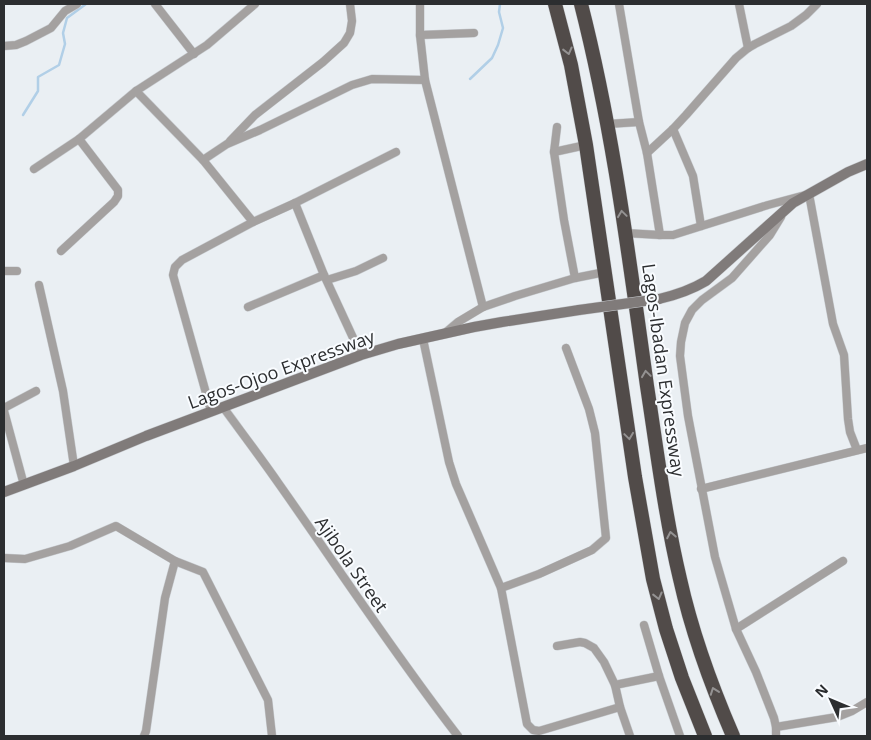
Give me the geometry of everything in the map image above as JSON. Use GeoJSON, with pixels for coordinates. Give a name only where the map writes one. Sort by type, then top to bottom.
{"type":"FeatureCollection","features":[{"type":"Feature","properties":{"kind":"highway"},"geometry":{"type":"LineString","coordinates":[[555,4],[572,65],[586,145],[635,477],[653,579],[666,629],[682,678],[705,736]]}},
{"type":"Feature","properties":{"kind":"highway","name":"Lagos-Ibadan Expressway"},"geometry":{"type":"LineString","coordinates":[[581,4],[592,44],[608,124],[663,493],[680,580],[704,663],[733,736]]}},
{"type":"Feature","properties":{"kind":"main road","name":"Lagos-Ojoo Expressway"},"geometry":{"type":"LineString","coordinates":[[4,492],[211,411],[361,355],[398,344],[502,322],[659,299],[680,294],[706,281],[786,209],[848,172],[867,164]]}},
{"type":"Feature","properties":{"kind":"street"},"geometry":{"type":"LineString","coordinates":[[4,46],[16,45],[51,28],[65,11],[77,4]]}},
{"type":"Feature","properties":{"kind":"street"},"geometry":{"type":"LineString","coordinates":[[155,4],[194,54]]}},
{"type":"Feature","properties":{"kind":"street"},"geometry":{"type":"LineString","coordinates":[[34,168],[79,139],[136,91],[194,54],[254,4]]}},
{"type":"Feature","properties":{"kind":"street"},"geometry":{"type":"LineString","coordinates":[[203,160],[226,144],[255,115],[323,62],[344,43],[350,33],[352,21],[350,4]]}},
{"type":"Feature","properties":{"kind":"street"},"geometry":{"type":"LineString","coordinates":[[420,4],[420,35],[425,80],[483,307]]}},
{"type":"Feature","properties":{"kind":"street"},"geometry":{"type":"LineString","coordinates":[[619,4],[639,122],[647,153],[660,235]]}},
{"type":"Feature","properties":{"kind":"street"},"geometry":{"type":"LineString","coordinates":[[739,4],[748,48]]}},
{"type":"Feature","properties":{"kind":"street"},"geometry":{"type":"LineString","coordinates":[[647,153],[673,130],[736,58],[748,48],[791,26],[817,4]]}},
{"type":"Feature","properties":{"kind":"street"},"geometry":{"type":"LineString","coordinates":[[420,35],[474,33]]}},
{"type":"Feature","properties":{"kind":"street"},"geometry":{"type":"LineString","coordinates":[[226,144],[260,130],[352,85],[372,79],[425,80]]}},
{"type":"Feature","properties":{"kind":"street"},"geometry":{"type":"LineString","coordinates":[[136,91],[203,160],[253,222]]}},
{"type":"Feature","properties":{"kind":"street"},"geometry":{"type":"LineString","coordinates":[[608,124],[639,122]]}},
{"type":"Feature","properties":{"kind":"street"},"geometry":{"type":"LineString","coordinates":[[557,127],[554,152],[575,278]]}},
{"type":"Feature","properties":{"kind":"street"},"geometry":{"type":"LineString","coordinates":[[673,130],[693,176],[701,226]]}},
{"type":"Feature","properties":{"kind":"street"},"geometry":{"type":"LineString","coordinates":[[61,251],[114,202],[118,196],[118,190],[79,139]]}},
{"type":"Feature","properties":{"kind":"street"},"geometry":{"type":"LineString","coordinates":[[554,152],[586,145]]}},
{"type":"Feature","properties":{"kind":"street"},"geometry":{"type":"LineString","coordinates":[[211,411],[173,275],[175,268],[182,260],[253,222],[396,152]]}},
{"type":"Feature","properties":{"kind":"street"},"geometry":{"type":"LineString","coordinates":[[625,233],[673,235],[809,194],[833,324],[844,355],[848,419],[850,432],[857,450]]}},
{"type":"Feature","properties":{"kind":"street"},"geometry":{"type":"LineString","coordinates":[[295,203],[325,278],[361,355]]}},
{"type":"Feature","properties":{"kind":"street"},"geometry":{"type":"LineString","coordinates":[[776,736],[774,718],[756,672],[736,629],[715,557],[688,416],[680,356],[685,323],[692,310],[702,300],[732,278],[770,235],[786,209]]}},
{"type":"Feature","properties":{"kind":"street"},"geometry":{"type":"LineString","coordinates":[[248,307],[325,278],[356,270],[383,258]]}},
{"type":"Feature","properties":{"kind":"street"},"geometry":{"type":"LineString","coordinates":[[4,271],[18,271]]}},
{"type":"Feature","properties":{"kind":"street"},"geometry":{"type":"LineString","coordinates":[[442,335],[458,322],[483,307],[575,278],[605,272]]}},
{"type":"Feature","properties":{"kind":"street"},"geometry":{"type":"LineString","coordinates":[[39,285],[63,391],[74,466]]}},
{"type":"Feature","properties":{"kind":"street"},"geometry":{"type":"LineString","coordinates":[[424,339],[449,462],[456,484],[501,588],[528,724],[533,730],[539,731],[620,707]]}},
{"type":"Feature","properties":{"kind":"street"},"geometry":{"type":"LineString","coordinates":[[501,588],[539,574],[592,550],[606,538],[595,433],[589,409],[566,348]]}},
{"type":"Feature","properties":{"kind":"street"},"geometry":{"type":"LineString","coordinates":[[24,485],[4,410],[36,391]]}},
{"type":"Feature","properties":{"kind":"street","name":"Ajibola Street"},"geometry":{"type":"LineString","coordinates":[[223,407],[429,699],[458,736]]}},
{"type":"Feature","properties":{"kind":"street"},"geometry":{"type":"LineString","coordinates":[[701,489],[867,448]]}},
{"type":"Feature","properties":{"kind":"street"},"geometry":{"type":"LineString","coordinates":[[4,558],[24,558],[70,546],[116,526],[175,561],[203,572],[268,700],[272,736]]}},
{"type":"Feature","properties":{"kind":"street"},"geometry":{"type":"LineString","coordinates":[[144,736],[165,598],[175,561]]}},
{"type":"Feature","properties":{"kind":"street"},"geometry":{"type":"LineString","coordinates":[[736,629],[843,561]]}},
{"type":"Feature","properties":{"kind":"street"},"geometry":{"type":"LineString","coordinates":[[644,625],[680,736]]}},
{"type":"Feature","properties":{"kind":"street"},"geometry":{"type":"LineString","coordinates":[[558,646],[580,642],[594,648],[604,662],[615,685],[630,736]]}},
{"type":"Feature","properties":{"kind":"street"},"geometry":{"type":"LineString","coordinates":[[615,685],[659,676]]}},
{"type":"Feature","properties":{"kind":"street"},"geometry":{"type":"LineString","coordinates":[[776,726],[837,717],[867,702]]}},
{"type":"Feature","properties":{"kind":"street"},"geometry":{"type":"LineString","coordinates":[[552,727],[554,736]]}},
{"type":"Feature","properties":{"kind":"waterway"},"geometry":{"type":"LineString","coordinates":[[23,115],[38,91],[38,77],[59,65],[65,44],[63,33],[67,18],[86,4]]}},
{"type":"Feature","properties":{"kind":"waterway"},"geometry":{"type":"LineString","coordinates":[[470,79],[492,58],[498,45],[503,28],[499,12],[500,4]]}}]}
